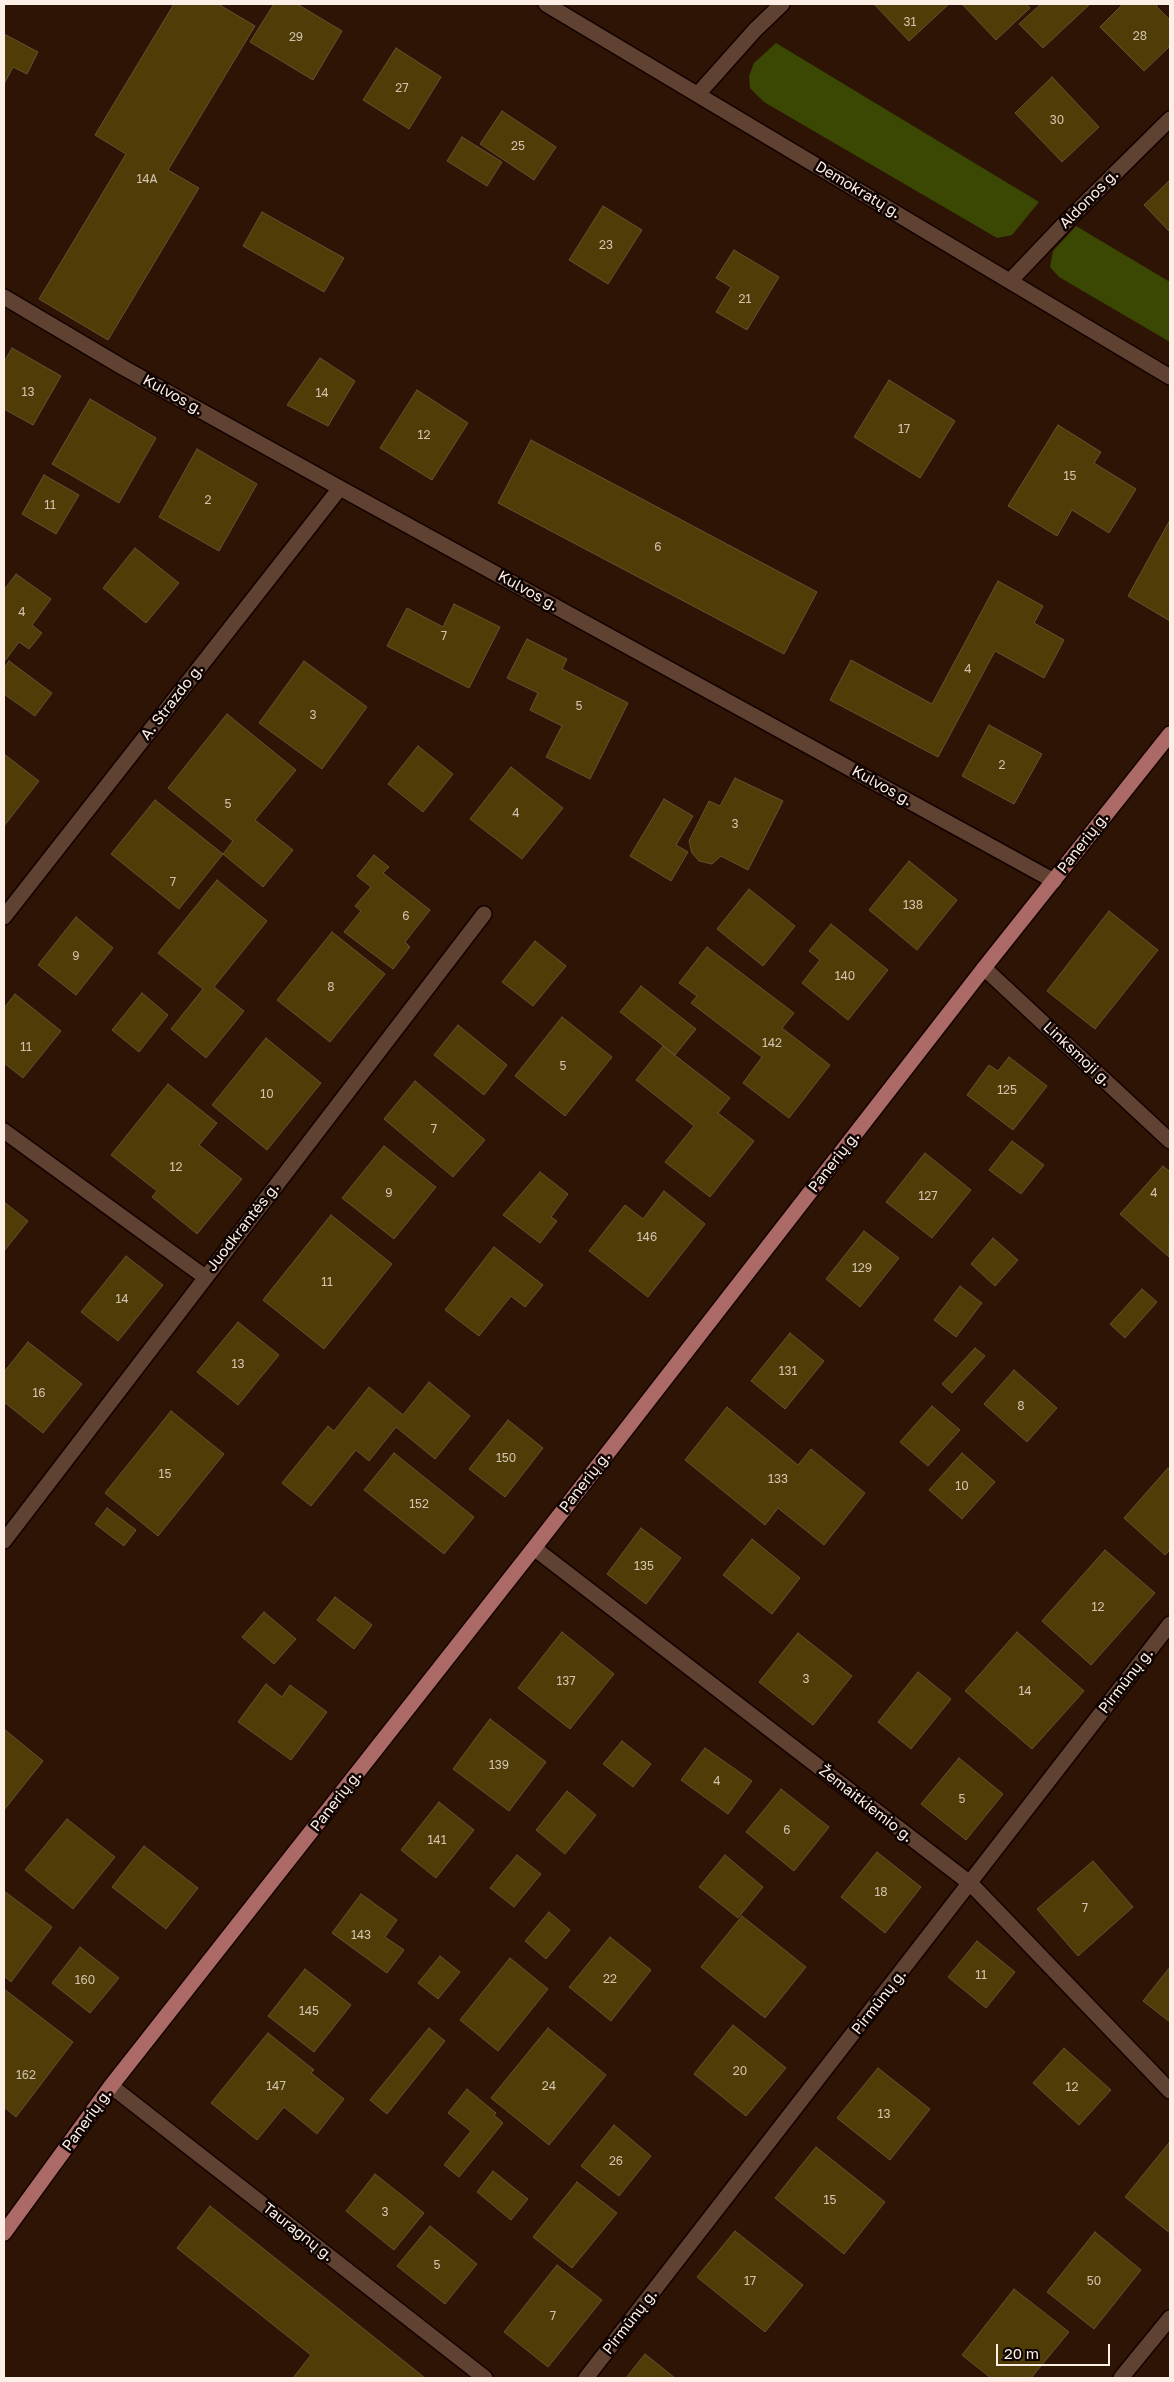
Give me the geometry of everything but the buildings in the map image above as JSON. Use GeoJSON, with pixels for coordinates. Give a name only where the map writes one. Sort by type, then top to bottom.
{"type":"FeatureCollection","features":[{"type":"Feature","properties":{"kind":"main road","name":"Panerių g."},"geometry":{"type":"LineString","coordinates":[[4,2232],[111,2086],[534,1548],[984,968],[1170,734]]}},
{"type":"Feature","properties":{"kind":"street","name":"Demokratų g."},"geometry":{"type":"LineString","coordinates":[[546,4],[1170,377]]}},
{"type":"Feature","properties":{"kind":"street"},"geometry":{"type":"LineString","coordinates":[[698,94],[755,30],[782,4]]}},
{"type":"Feature","properties":{"kind":"street","name":"Aldonos g."},"geometry":{"type":"LineString","coordinates":[[1010,281],[1068,220],[1170,119]]}},
{"type":"Feature","properties":{"kind":"street","name":"Kulvos g."},"geometry":{"type":"LineString","coordinates":[[4,298],[124,368],[340,488],[1054,881]]}},
{"type":"Feature","properties":{"kind":"street","name":"A. Strazdo g."},"geometry":{"type":"LineString","coordinates":[[4,917],[340,488]]}},
{"type":"Feature","properties":{"kind":"street","name":"Juodkrantės g."},"geometry":{"type":"LineString","coordinates":[[4,1541],[484,914]]}},
{"type":"Feature","properties":{"kind":"street","name":"Linksmoji g."},"geometry":{"type":"LineString","coordinates":[[984,968],[1170,1141]]}},
{"type":"Feature","properties":{"kind":"street"},"geometry":{"type":"LineString","coordinates":[[4,1131],[205,1277]]}},
{"type":"Feature","properties":{"kind":"street","name":"Žemaitkiemio g."},"geometry":{"type":"LineString","coordinates":[[534,1548],[971,1884],[1170,2092]]}},
{"type":"Feature","properties":{"kind":"street","name":"Pirmūnų g."},"geometry":{"type":"LineString","coordinates":[[586,2378],[971,1884],[1170,1624]]}},
{"type":"Feature","properties":{"kind":"street","name":"Tauragnų g."},"geometry":{"type":"LineString","coordinates":[[111,2086],[484,2378]]}},
{"type":"Feature","properties":{"kind":"street"},"geometry":{"type":"LineString","coordinates":[[1121,2378],[1170,2318]]}},
{"type":"Feature","properties":{"kind":"green space"},"geometry":{"type":"Polygon","coordinates":[[[776,43],[1039,202],[1012,235],[997,238],[764,102],[750,88],[749,76],[754,63],[776,43]]]}},
{"type":"Feature","properties":{"kind":"green space"},"geometry":{"type":"Polygon","coordinates":[[[1076,226],[1170,282],[1170,342],[1059,277],[1050,267],[1053,251],[1076,226]]]}}]}
